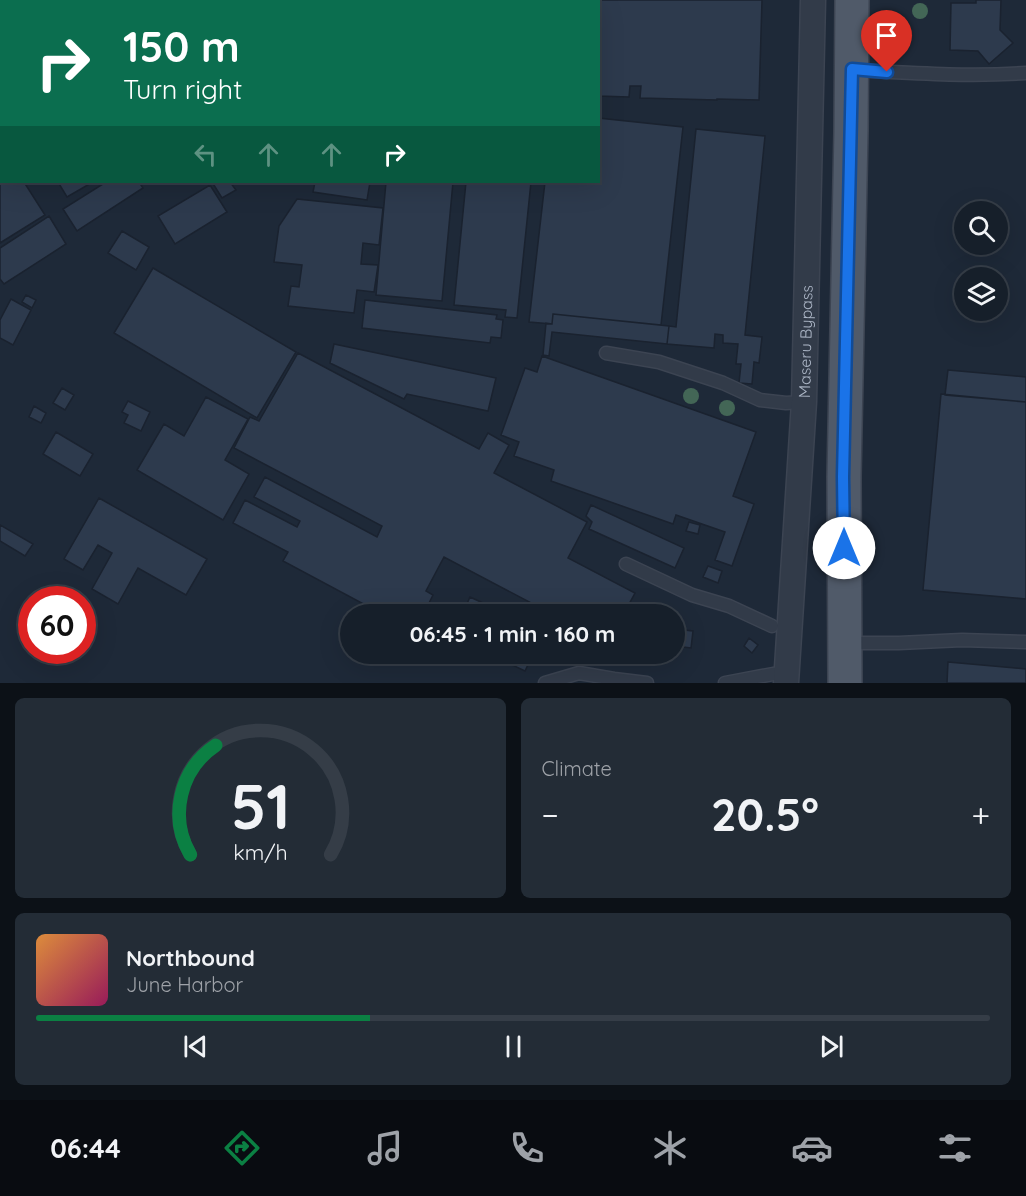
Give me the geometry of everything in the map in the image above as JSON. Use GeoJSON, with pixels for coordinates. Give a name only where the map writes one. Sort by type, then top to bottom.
{"type":"FeatureCollection","features":[{"type":"Feature","properties":{"kind":"main road"},"geometry":{"type":"LineString","coordinates":[[845,683],[843,477],[852,0]]}},
{"type":"Feature","properties":{"kind":"street","name":"Maseru Bypass"},"geometry":{"type":"LineString","coordinates":[[786,678],[804,402],[813,0]]}},
{"type":"Feature","properties":{"kind":"lane"},"geometry":{"type":"LineString","coordinates":[[852,69],[928,74],[1026,73]]}},
{"type":"Feature","properties":{"kind":"lane"},"geometry":{"type":"LineString","coordinates":[[606,353],[659,362],[723,383],[760,400],[786,403],[804,402]]}},
{"type":"Feature","properties":{"kind":"lane"},"geometry":{"type":"LineString","coordinates":[[626,564],[692,595],[729,606],[772,626]]}},
{"type":"Feature","properties":{"kind":"lane"},"geometry":{"type":"LineString","coordinates":[[845,643],[962,640],[1026,642]]}},
{"type":"Feature","properties":{"kind":"lane"},"geometry":{"type":"LineString","coordinates":[[544,683],[579,673],[614,680],[647,683]]}},
{"type":"Feature","properties":{"kind":"lane"},"geometry":{"type":"LineString","coordinates":[[725,683],[773,674],[786,678]]}},
{"type":"Feature","properties":{"kind":"building"},"geometry":{"type":"Polygon","coordinates":[[[600,0],[762,0],[759,100],[640,98],[641,86],[630,86],[629,97],[600,96],[600,0]]]}},
{"type":"Feature","properties":{"kind":"building"},"geometry":{"type":"Polygon","coordinates":[[[976,0],[1001,0],[1000,30],[1013,43],[989,64],[978,51],[950,50],[951,3],[976,3],[976,0]]]}},
{"type":"Feature","properties":{"kind":"building"},"geometry":{"type":"Polygon","coordinates":[[[600,118],[683,127],[661,325],[553,314],[552,324],[529,322],[545,183],[600,183],[600,118]]]}},
{"type":"Feature","properties":{"kind":"building"},"geometry":{"type":"Polygon","coordinates":[[[696,129],[765,136],[745,335],[762,337],[759,363],[754,362],[752,384],[739,383],[741,364],[736,364],[738,344],[723,343],[723,335],[715,334],[714,348],[667,344],[669,326],[676,327],[696,129]]]}},
{"type":"Feature","properties":{"kind":"building"},"geometry":{"type":"Polygon","coordinates":[[[0,183],[25,183],[45,215],[0,243],[0,183]]]}},
{"type":"Feature","properties":{"kind":"building"},"geometry":{"type":"Polygon","coordinates":[[[59,183],[91,183],[67,197],[59,183]]]}},
{"type":"Feature","properties":{"kind":"building"},"geometry":{"type":"Polygon","coordinates":[[[104,183],[140,183],[143,188],[77,231],[63,209],[104,183]]]}},
{"type":"Feature","properties":{"kind":"building"},"geometry":{"type":"Polygon","coordinates":[[[213,183],[231,183],[236,190],[222,198],[213,183]]]}},
{"type":"Feature","properties":{"kind":"building"},"geometry":{"type":"Polygon","coordinates":[[[315,183],[370,183],[367,200],[313,192],[315,183]]]}},
{"type":"Feature","properties":{"kind":"building"},"geometry":{"type":"Polygon","coordinates":[[[386,183],[453,183],[442,301],[376,295],[386,183]]]}},
{"type":"Feature","properties":{"kind":"building"},"geometry":{"type":"Polygon","coordinates":[[[466,183],[531,183],[517,318],[505,317],[506,310],[454,305],[466,183]]]}},
{"type":"Feature","properties":{"kind":"building"},"geometry":{"type":"Polygon","coordinates":[[[210,185],[227,212],[175,244],[158,216],[210,185]]]}},
{"type":"Feature","properties":{"kind":"building"},"geometry":{"type":"Polygon","coordinates":[[[297,199],[383,208],[379,245],[363,243],[361,264],[378,265],[374,292],[357,290],[354,313],[288,306],[291,286],[299,287],[302,265],[274,262],[279,226],[297,199]]]}},
{"type":"Feature","properties":{"kind":"building"},"geometry":{"type":"Polygon","coordinates":[[[49,216],[66,244],[4,284],[0,279],[0,248],[49,216]]]}},
{"type":"Feature","properties":{"kind":"building"},"geometry":{"type":"Polygon","coordinates":[[[122,231],[149,247],[136,270],[108,253],[122,231]]]}},
{"type":"Feature","properties":{"kind":"building"},"geometry":{"type":"Polygon","coordinates":[[[153,268],[296,352],[257,418],[114,333],[153,268]]]}},
{"type":"Feature","properties":{"kind":"building"},"geometry":{"type":"Polygon","coordinates":[[[26,295],[36,300],[32,308],[22,302],[26,295]]]}},
{"type":"Feature","properties":{"kind":"building"},"geometry":{"type":"Polygon","coordinates":[[[11,299],[31,310],[13,345],[0,338],[0,320],[11,299]]]}},
{"type":"Feature","properties":{"kind":"building"},"geometry":{"type":"Polygon","coordinates":[[[365,300],[497,315],[496,319],[503,320],[501,338],[491,337],[490,343],[362,328],[365,300]]]}},
{"type":"Feature","properties":{"kind":"building"},"geometry":{"type":"Polygon","coordinates":[[[553,314],[669,326],[667,344],[552,332],[549,356],[543,355],[546,323],[552,324],[553,314]]]}},
{"type":"Feature","properties":{"kind":"building"},"geometry":{"type":"Polygon","coordinates":[[[334,344],[496,378],[488,411],[407,394],[404,399],[330,363],[334,344]]]}},
{"type":"Feature","properties":{"kind":"building"},"geometry":{"type":"Polygon","coordinates":[[[298,353],[479,449],[488,433],[509,445],[494,473],[587,522],[568,558],[635,593],[629,604],[533,604],[444,557],[426,591],[433,595],[428,604],[363,604],[283,561],[288,552],[233,523],[245,500],[297,527],[300,521],[254,497],[265,477],[377,537],[382,526],[234,448],[250,417],[259,421],[298,353]]]}},
{"type":"Feature","properties":{"kind":"building"},"geometry":{"type":"Polygon","coordinates":[[[542,356],[756,432],[733,496],[754,504],[732,566],[715,560],[725,532],[676,515],[673,524],[551,481],[554,470],[514,456],[519,442],[501,435],[525,368],[537,372],[542,356]]]}},
{"type":"Feature","properties":{"kind":"building"},"geometry":{"type":"Polygon","coordinates":[[[948,370],[1026,377],[1026,402],[945,395],[948,370]]]}},
{"type":"Feature","properties":{"kind":"building"},"geometry":{"type":"Polygon","coordinates":[[[62,388],[74,395],[65,410],[53,403],[62,388]]]}},
{"type":"Feature","properties":{"kind":"building"},"geometry":{"type":"Polygon","coordinates":[[[941,394],[1026,402],[1026,599],[923,590],[941,394]]]}},
{"type":"Feature","properties":{"kind":"building"},"geometry":{"type":"Polygon","coordinates":[[[206,397],[248,419],[225,460],[249,474],[223,520],[137,470],[164,424],[184,436],[206,397]]]}},
{"type":"Feature","properties":{"kind":"building"},"geometry":{"type":"Polygon","coordinates":[[[128,401],[150,412],[141,431],[124,423],[128,415],[122,412],[128,401]]]}},
{"type":"Feature","properties":{"kind":"building"},"geometry":{"type":"Polygon","coordinates":[[[34,406],[46,413],[41,423],[29,417],[34,406]]]}},
{"type":"Feature","properties":{"kind":"building"},"geometry":{"type":"Polygon","coordinates":[[[56,432],[93,454],[80,476],[43,454],[56,432]]]}},
{"type":"Feature","properties":{"kind":"building"},"geometry":{"type":"Polygon","coordinates":[[[99,498],[207,559],[186,595],[138,568],[118,604],[96,591],[96,586],[94,586],[112,553],[98,545],[83,570],[64,559],[99,498]]]}},
{"type":"Feature","properties":{"kind":"building"},"geometry":{"type":"Polygon","coordinates":[[[591,505],[684,548],[675,568],[589,529],[592,522],[586,516],[591,505]]]}},
{"type":"Feature","properties":{"kind":"building"},"geometry":{"type":"Polygon","coordinates":[[[689,522],[700,525],[698,534],[686,531],[689,522]]]}},
{"type":"Feature","properties":{"kind":"building"},"geometry":{"type":"Polygon","coordinates":[[[0,525],[33,544],[25,556],[0,541],[0,525]]]}},
{"type":"Feature","properties":{"kind":"building"},"geometry":{"type":"Polygon","coordinates":[[[708,566],[722,571],[718,583],[703,577],[708,566]]]}},
{"type":"Feature","properties":{"kind":"building"},"geometry":{"type":"Polygon","coordinates":[[[470,597],[485,604],[467,604],[470,597]]]}},
{"type":"Feature","properties":{"kind":"building"},"geometry":{"type":"Polygon","coordinates":[[[685,630],[693,631],[691,648],[685,647],[685,630]]]}},
{"type":"Feature","properties":{"kind":"building"},"geometry":{"type":"Polygon","coordinates":[[[749,638],[758,645],[752,653],[744,646],[749,638]]]}},
{"type":"Feature","properties":{"kind":"building"},"geometry":{"type":"Polygon","coordinates":[[[948,662],[1026,669],[1026,683],[947,683],[948,662]]]}},
{"type":"Feature","properties":{"kind":"building"},"geometry":{"type":"Polygon","coordinates":[[[510,664],[528,664],[525,671],[510,664]]]}},
{"type":"Feature","properties":{"kind":"route"},"geometry":{"type":"LineString","coordinates":[[844,548],[843,477],[852,69],[887,72]]}}]}
